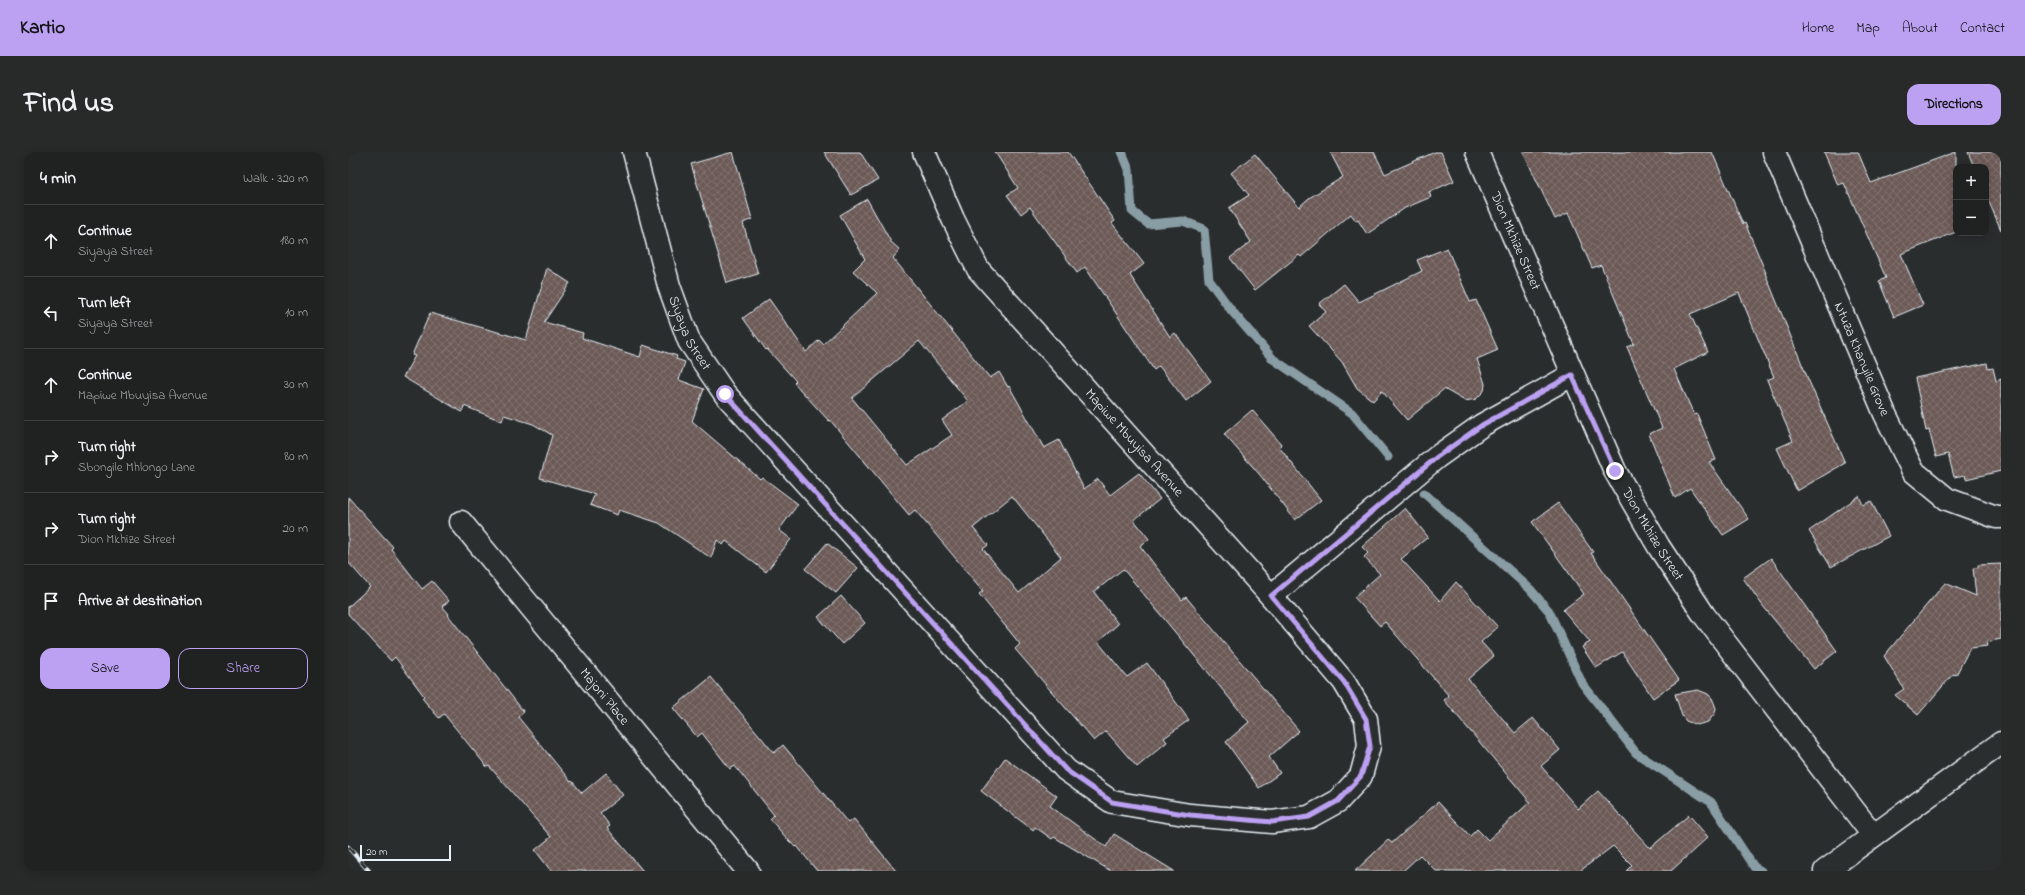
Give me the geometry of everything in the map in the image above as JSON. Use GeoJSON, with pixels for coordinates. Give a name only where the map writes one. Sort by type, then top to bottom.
{"type":"FeatureCollection","features":[{"type":"Feature","properties":{"kind":"street","name":"Siyaya Street"},"geometry":{"type":"LineString","coordinates":[[634,152],[669,286],[689,341],[725,394],[1066,770],[1112,802],[1190,815],[1272,822],[1309,817],[1338,801],[1361,776],[1370,746],[1366,719]]}},
{"type":"Feature","properties":{"kind":"street","name":"Mapiwe Mbuyisa Avenue"},"geometry":{"type":"LineString","coordinates":[[924,152],[952,219],[978,269],[1271,596],[1344,682],[1366,719]]}},
{"type":"Feature","properties":{"kind":"street","name":"Dion Mkhize Street"},"geometry":{"type":"LineString","coordinates":[[1477,152],[1572,375],[1615,471],[1659,547],[1704,615],[1873,835]]}},
{"type":"Feature","properties":{"kind":"street","name":"Ntuza Khanyile Grove"},"geometry":{"type":"LineString","coordinates":[[1774,152],[1885,414],[1913,471],[1947,499],[1996,517],[2001,517]]}},
{"type":"Feature","properties":{"kind":"street"},"geometry":{"type":"LineString","coordinates":[[1271,596],[1437,457],[1482,425],[1572,375]]}},
{"type":"Feature","properties":{"kind":"street","name":"Majoni Place"},"geometry":{"type":"LineString","coordinates":[[461,522],[748,871]]}},
{"type":"Feature","properties":{"kind":"street"},"geometry":{"type":"LineString","coordinates":[[1825,871],[2001,743]]}},
{"type":"Feature","properties":{"kind":"building"},"geometry":{"type":"Polygon","coordinates":[[[733,152],[752,219],[743,223],[758,274],[727,283],[691,164],[733,152]]]}},
{"type":"Feature","properties":{"kind":"building"},"geometry":{"type":"Polygon","coordinates":[[[824,152],[860,152],[878,180],[851,195],[824,152]]]}},
{"type":"Feature","properties":{"kind":"building"},"geometry":{"type":"Polygon","coordinates":[[[995,152],[1068,152],[1115,221],[1112,223],[1144,264],[1130,275],[1170,337],[1175,333],[1211,381],[1186,401],[1159,366],[1154,370],[1085,267],[1077,273],[1030,207],[1021,214],[1007,195],[1018,188],[995,152]]]}},
{"type":"Feature","properties":{"kind":"building"},"geometry":{"type":"Polygon","coordinates":[[[1330,152],[1374,152],[1385,174],[1435,152],[1441,152],[1454,181],[1429,192],[1431,197],[1405,208],[1367,234],[1358,220],[1356,221],[1351,214],[1301,257],[1299,255],[1255,290],[1230,258],[1251,242],[1229,208],[1249,195],[1231,173],[1255,154],[1299,207],[1309,198],[1343,177],[1330,152]]]}},
{"type":"Feature","properties":{"kind":"building"},"geometry":{"type":"Polygon","coordinates":[[[1523,152],[1712,152],[1743,224],[1745,223],[1808,379],[1845,463],[1797,491],[1777,448],[1793,441],[1767,380],[1774,377],[1739,293],[1690,314],[1708,352],[1674,369],[1694,415],[1697,414],[1716,460],[1709,462],[1749,519],[1723,535],[1690,488],[1675,498],[1649,434],[1662,428],[1627,347],[1634,344],[1601,265],[1592,268],[1568,213],[1555,219],[1523,152]]]}},
{"type":"Feature","properties":{"kind":"building"},"geometry":{"type":"Polygon","coordinates":[[[1824,152],[1858,152],[1871,183],[1956,152],[1956,164],[1953,164],[1953,233],[1901,254],[1923,305],[1894,317],[1879,281],[1886,278],[1844,183],[1838,185],[1824,152]]]}},
{"type":"Feature","properties":{"kind":"building"},"geometry":{"type":"Polygon","coordinates":[[[1968,152],[2001,152],[2001,230],[1989,202],[1989,164],[1973,164],[1968,152]]]}},
{"type":"Feature","properties":{"kind":"building"},"geometry":{"type":"Polygon","coordinates":[[[867,199],[891,242],[900,250],[893,258],[990,378],[999,372],[1008,387],[1009,386],[1044,448],[1059,440],[1084,489],[1098,479],[1110,495],[1139,473],[1160,499],[1134,520],[1149,539],[1140,546],[1182,600],[1186,597],[1299,731],[1269,757],[1280,773],[1259,788],[1226,742],[1249,722],[1123,569],[1094,592],[1118,624],[1098,642],[1127,677],[1147,663],[1189,720],[1164,738],[1167,742],[1137,767],[1106,731],[1094,741],[1015,649],[1020,644],[979,594],[983,591],[915,510],[909,515],[830,420],[829,421],[794,383],[796,381],[767,349],[766,350],[743,318],[769,299],[806,352],[819,340],[823,344],[877,293],[853,271],[865,259],[840,215],[867,199]],[[919,341],[852,398],[907,465],[952,435],[942,420],[968,401],[919,341]],[[1012,496],[973,528],[988,545],[983,549],[1019,593],[1061,557],[1012,496]]]}},
{"type":"Feature","properties":{"kind":"building"},"geometry":{"type":"Polygon","coordinates":[[[1447,248],[1470,302],[1476,300],[1498,350],[1477,359],[1485,384],[1484,391],[1476,399],[1465,401],[1444,389],[1407,420],[1382,391],[1373,401],[1357,388],[1342,362],[1309,326],[1326,312],[1319,304],[1344,284],[1359,302],[1422,271],[1417,260],[1447,248]]]}},
{"type":"Feature","properties":{"kind":"building"},"geometry":{"type":"Polygon","coordinates":[[[547,268],[570,283],[544,322],[583,333],[582,338],[640,357],[643,345],[677,356],[676,359],[685,362],[679,380],[704,389],[692,421],[760,479],[762,477],[798,504],[779,530],[791,539],[766,572],[726,541],[723,545],[717,540],[711,558],[659,523],[619,510],[617,515],[590,505],[595,494],[540,478],[552,435],[533,424],[504,415],[502,421],[464,406],[462,412],[403,377],[415,356],[412,355],[430,313],[526,340],[547,268]]]}},
{"type":"Feature","properties":{"kind":"building"},"geometry":{"type":"Polygon","coordinates":[[[1987,363],[1988,369],[1993,368],[1996,381],[2001,379],[2001,471],[1966,479],[1965,475],[1954,477],[1948,454],[1936,457],[1929,430],[1926,431],[1915,378],[1987,363]]]}},
{"type":"Feature","properties":{"kind":"building"},"geometry":{"type":"Polygon","coordinates":[[[1252,410],[1282,445],[1279,447],[1321,500],[1295,520],[1260,475],[1224,434],[1252,410]]]}},
{"type":"Feature","properties":{"kind":"building"},"geometry":{"type":"Polygon","coordinates":[[[1859,496],[1863,505],[1871,501],[1889,536],[1831,567],[1809,531],[1859,496]]]}},
{"type":"Feature","properties":{"kind":"building"},"geometry":{"type":"Polygon","coordinates":[[[348,497],[393,547],[391,549],[422,589],[432,581],[449,601],[442,606],[449,614],[448,615],[524,712],[518,717],[571,782],[572,781],[582,793],[606,773],[623,795],[600,813],[610,826],[607,828],[643,871],[551,871],[535,850],[551,837],[489,766],[487,767],[444,714],[439,718],[422,698],[424,696],[395,657],[391,661],[348,614],[348,607],[370,587],[348,562],[348,497]]]}},
{"type":"Feature","properties":{"kind":"building"},"geometry":{"type":"Polygon","coordinates":[[[1558,503],[1593,552],[1591,553],[1679,680],[1653,698],[1622,652],[1596,668],[1582,647],[1590,642],[1563,610],[1584,594],[1532,522],[1558,503]]]}},
{"type":"Feature","properties":{"kind":"building"},"geometry":{"type":"Polygon","coordinates":[[[1405,508],[1428,537],[1401,559],[1440,601],[1456,582],[1498,627],[1481,642],[1494,656],[1468,679],[1515,733],[1533,718],[1560,750],[1541,766],[1578,809],[1598,791],[1650,848],[1689,815],[1708,837],[1671,871],[1626,871],[1632,865],[1613,846],[1580,871],[1436,871],[1420,855],[1403,871],[1355,871],[1388,840],[1392,843],[1438,802],[1470,836],[1477,829],[1488,840],[1530,802],[1444,700],[1449,696],[1385,622],[1380,626],[1354,597],[1380,574],[1364,557],[1368,553],[1362,547],[1405,508]]]}},
{"type":"Feature","properties":{"kind":"building"},"geometry":{"type":"Polygon","coordinates":[[[827,543],[858,568],[836,593],[805,569],[827,543]]]}},
{"type":"Feature","properties":{"kind":"building"},"geometry":{"type":"Polygon","coordinates":[[[1771,558],[1837,651],[1814,669],[1763,606],[1743,578],[1771,558]]]}},
{"type":"Feature","properties":{"kind":"building"},"geometry":{"type":"Polygon","coordinates":[[[2001,564],[2001,639],[1987,642],[1988,646],[1970,648],[1956,675],[1953,674],[1918,715],[1895,695],[1904,689],[1884,656],[1945,583],[1976,596],[1973,568],[1978,568],[1978,565],[2001,564]]]}},
{"type":"Feature","properties":{"kind":"building"},"geometry":{"type":"Polygon","coordinates":[[[841,596],[865,623],[842,644],[818,617],[841,596]]]}},
{"type":"Feature","properties":{"kind":"building"},"geometry":{"type":"Polygon","coordinates":[[[711,677],[774,753],[783,745],[848,823],[854,819],[896,871],[817,871],[797,846],[796,847],[789,841],[770,819],[774,815],[735,766],[730,769],[702,733],[697,737],[673,708],[711,677]]]}},
{"type":"Feature","properties":{"kind":"building"},"geometry":{"type":"Polygon","coordinates":[[[1698,690],[1708,694],[1712,698],[1716,708],[1715,713],[1708,722],[1697,725],[1686,721],[1682,716],[1675,694],[1698,690]]]}},
{"type":"Feature","properties":{"kind":"building"},"geometry":{"type":"Polygon","coordinates":[[[1005,758],[1057,796],[1050,806],[1106,847],[1114,834],[1174,871],[1111,871],[1054,837],[1052,839],[1035,827],[1033,830],[981,791],[1005,758]]]}},
{"type":"Feature","properties":{"kind":"waterway"},"geometry":{"type":"LineString","coordinates":[[1122,152],[1129,169],[1132,211],[1148,224],[1183,221],[1204,229],[1209,280],[1231,310],[1273,359],[1352,413],[1388,457]]}},
{"type":"Feature","properties":{"kind":"waterway"},"geometry":{"type":"LineString","coordinates":[[1424,493],[1530,589],[1549,611],[1582,683],[1636,753],[1711,802],[1754,867],[1761,871]]}},
{"type":"Feature","properties":{"kind":"railway"},"geometry":{"type":"LineString","coordinates":[[348,847],[369,871]]}},
{"type":"Feature","properties":{"kind":"route"},"geometry":{"type":"LineString","coordinates":[[725,394],[1066,770],[1112,802],[1190,815],[1272,822],[1309,817],[1338,801],[1361,776],[1370,746],[1366,719],[1344,682],[1271,596],[1437,457],[1482,425],[1572,375],[1615,471]]}}]}
